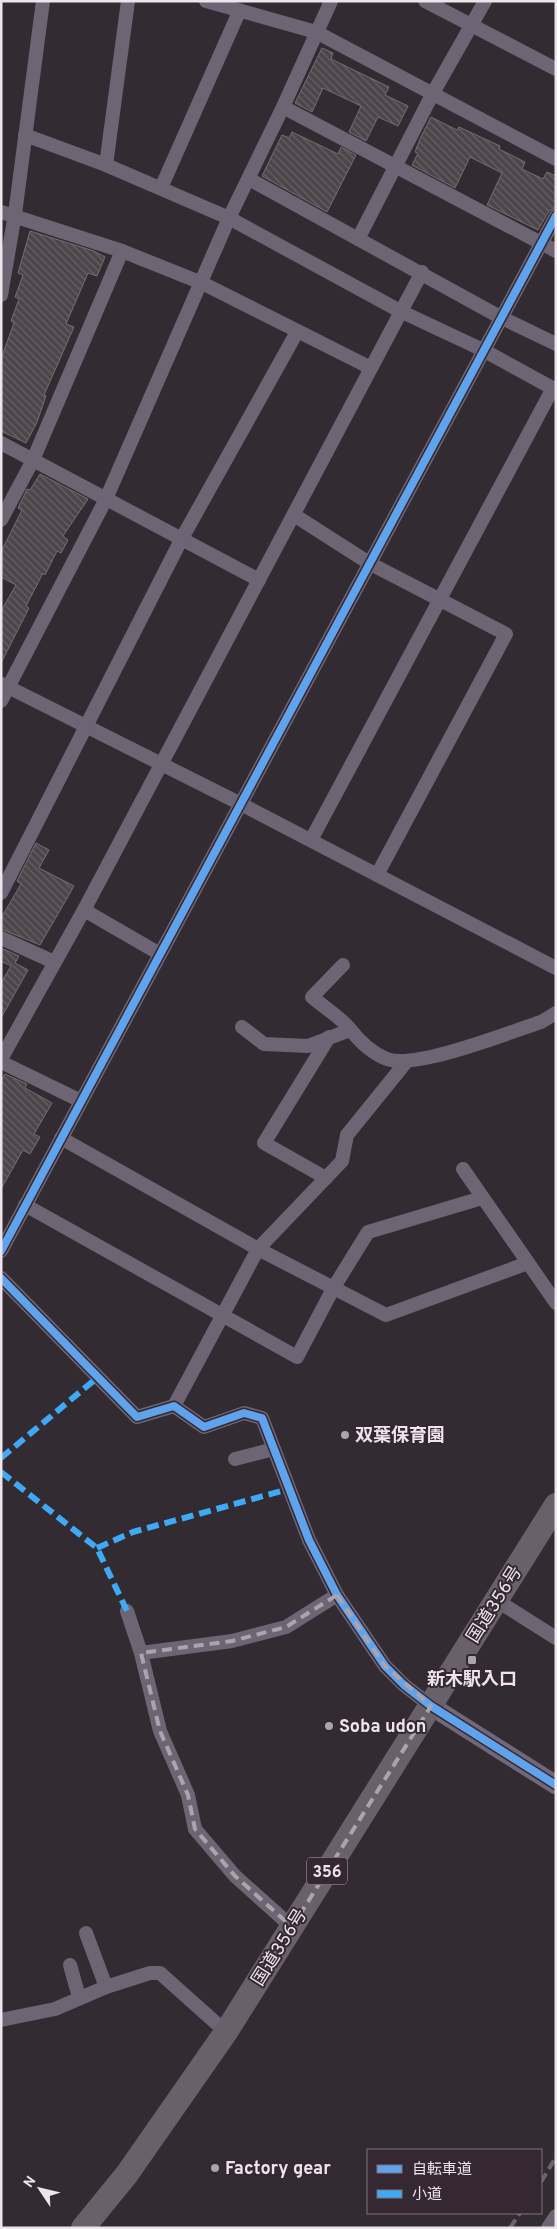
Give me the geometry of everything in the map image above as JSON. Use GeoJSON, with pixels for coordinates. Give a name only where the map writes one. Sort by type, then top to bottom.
{"type":"FeatureCollection","features":[{"type":"Feature","properties":{"kind":"highway","name":"国道356号"},"geometry":{"type":"LineString","coordinates":[[84,2228],[127,2174],[226,2032],[556,1505]]}},
{"type":"Feature","properties":{"kind":"street"},"geometry":{"type":"LineString","coordinates":[[1,295],[15,214],[43,1]]}},
{"type":"Feature","properties":{"kind":"street"},"geometry":{"type":"LineString","coordinates":[[106,165],[128,1]]}},
{"type":"Feature","properties":{"kind":"street"},"geometry":{"type":"LineString","coordinates":[[206,1],[239,12],[316,32],[556,159]]}},
{"type":"Feature","properties":{"kind":"street"},"geometry":{"type":"LineString","coordinates":[[1,701],[5,685],[106,498],[229,218],[284,107],[331,1]]}},
{"type":"Feature","properties":{"kind":"street"},"geometry":{"type":"LineString","coordinates":[[425,1],[556,69]]}},
{"type":"Feature","properties":{"kind":"street"},"geometry":{"type":"LineString","coordinates":[[358,239],[433,93],[485,1]]}},
{"type":"Feature","properties":{"kind":"street"},"geometry":{"type":"LineString","coordinates":[[161,188],[239,12]]}},
{"type":"Feature","properties":{"kind":"street"},"geometry":{"type":"LineString","coordinates":[[284,107],[556,251]]}},
{"type":"Feature","properties":{"kind":"street"},"geometry":{"type":"LineString","coordinates":[[25,135],[106,165],[229,218],[400,311],[483,350],[554,389],[311,840]]}},
{"type":"Feature","properties":{"kind":"street"},"geometry":{"type":"LineString","coordinates":[[249,179],[422,272],[500,317],[556,344]]}},
{"type":"Feature","properties":{"kind":"street"},"geometry":{"type":"LineString","coordinates":[[1,212],[15,214],[122,251],[202,283],[371,368]]}},
{"type":"Feature","properties":{"kind":"street"},"geometry":{"type":"LineString","coordinates":[[1,1251],[500,317],[556,216]]}},
{"type":"Feature","properties":{"kind":"street"},"geometry":{"type":"LineString","coordinates":[[1,520],[33,460],[122,251]]}},
{"type":"Feature","properties":{"kind":"street"},"geometry":{"type":"LineString","coordinates":[[81,1101],[1,1060],[84,910],[160,763],[422,272]]}},
{"type":"Feature","properties":{"kind":"street"},"geometry":{"type":"LineString","coordinates":[[1,893],[181,540],[297,332]]}},
{"type":"Feature","properties":{"kind":"street"},"geometry":{"type":"LineString","coordinates":[[1,443],[259,580]]}},
{"type":"Feature","properties":{"kind":"street"},"geometry":{"type":"LineString","coordinates":[[294,515],[369,563],[440,598],[506,634],[377,875]]}},
{"type":"Feature","properties":{"kind":"street"},"geometry":{"type":"LineString","coordinates":[[5,685],[241,804],[556,968]]}},
{"type":"Feature","properties":{"kind":"street"},"geometry":{"type":"LineString","coordinates":[[84,910],[160,954]]}},
{"type":"Feature","properties":{"kind":"street"},"geometry":{"type":"LineString","coordinates":[[1,938],[54,962]]}},
{"type":"Feature","properties":{"kind":"street"},"geometry":{"type":"LineString","coordinates":[[343,965],[312,996],[350,1030],[354,1038],[375,1053],[389,1060],[406,1062],[427,1058],[532,1025],[556,1013]]}},
{"type":"Feature","properties":{"kind":"street"},"geometry":{"type":"LineString","coordinates":[[242,1027],[264,1044],[308,1046],[350,1030]]}},
{"type":"Feature","properties":{"kind":"street"},"geometry":{"type":"LineString","coordinates":[[326,1178],[264,1143],[330,1037]]}},
{"type":"Feature","properties":{"kind":"street"},"geometry":{"type":"LineString","coordinates":[[1,1278],[137,1418],[174,1406],[224,1318],[258,1249],[342,1161],[347,1135],[406,1062]]}},
{"type":"Feature","properties":{"kind":"street"},"geometry":{"type":"LineString","coordinates":[[61,1138],[258,1249],[386,1315],[528,1263]]}},
{"type":"Feature","properties":{"kind":"street"},"geometry":{"type":"LineString","coordinates":[[464,1169],[482,1198],[556,1303]]}},
{"type":"Feature","properties":{"kind":"street"},"geometry":{"type":"LineString","coordinates":[[25,1206],[297,1357],[334,1287],[368,1232],[482,1198]]}},
{"type":"Feature","properties":{"kind":"street"},"geometry":{"type":"LineString","coordinates":[[174,1406],[204,1427],[244,1413],[262,1418],[309,1540],[337,1595],[385,1666],[404,1685],[431,1706],[556,1785]]}},
{"type":"Feature","properties":{"kind":"street"},"geometry":{"type":"LineString","coordinates":[[235,1459],[274,1449]]}},
{"type":"Feature","properties":{"kind":"street"},"geometry":{"type":"LineString","coordinates":[[140,1653],[232,1641],[286,1627],[337,1595]]}},
{"type":"Feature","properties":{"kind":"street"},"geometry":{"type":"LineString","coordinates":[[496,1600],[556,1638]]}},
{"type":"Feature","properties":{"kind":"street"},"geometry":{"type":"LineString","coordinates":[[127,1611],[160,1731],[188,1795],[195,1829],[235,1876],[292,1927]]}},
{"type":"Feature","properties":{"kind":"street"},"geometry":{"type":"LineString","coordinates":[[86,1933],[106,1987]]}},
{"type":"Feature","properties":{"kind":"street"},"geometry":{"type":"LineString","coordinates":[[70,1965],[79,1998]]}},
{"type":"Feature","properties":{"kind":"street"},"geometry":{"type":"LineString","coordinates":[[1,2020],[55,2009],[106,1987],[150,1973],[160,1973],[226,2032]]}},
{"type":"Feature","properties":{"kind":"street"},"geometry":{"type":"LineString","coordinates":[[548,2228],[556,2216]]}},
{"type":"Feature","properties":{"kind":"highlighted area"},"geometry":{"type":"Polygon","coordinates":[[[337,1595],[385,1666],[431,1706],[292,1927],[235,1876],[195,1829],[188,1795],[160,1731],[141,1653],[232,1641],[286,1627],[337,1595]]]}},
{"type":"Feature","properties":{"kind":"building"},"geometry":{"type":"Polygon","coordinates":[[[322,48],[333,53],[331,59],[389,87],[385,95],[408,106],[398,126],[378,117],[366,141],[349,132],[361,106],[323,88],[312,112],[295,103],[322,48]]]}},
{"type":"Feature","properties":{"kind":"building"},"geometry":{"type":"Polygon","coordinates":[[[431,117],[457,130],[459,127],[500,146],[499,149],[525,162],[522,169],[543,179],[547,172],[556,176],[556,207],[549,211],[538,230],[487,205],[502,173],[470,157],[455,188],[412,165],[418,153],[415,152],[420,139],[431,117]]]}},
{"type":"Feature","properties":{"kind":"building"},"geometry":{"type":"Polygon","coordinates":[[[292,132],[338,154],[341,147],[356,155],[327,212],[262,176],[282,135],[289,138],[292,132]]]}},
{"type":"Feature","properties":{"kind":"building"},"geometry":{"type":"Polygon","coordinates":[[[30,231],[94,251],[105,257],[97,276],[88,273],[66,324],[74,327],[44,395],[46,396],[37,422],[26,443],[1,431],[1,359],[14,323],[11,321],[19,299],[15,297],[23,275],[18,273],[30,231]]]}},
{"type":"Feature","properties":{"kind":"building"},"geometry":{"type":"Polygon","coordinates":[[[40,474],[88,499],[63,536],[68,540],[61,553],[57,551],[45,575],[43,573],[26,606],[29,608],[1,663],[1,611],[16,585],[1,577],[1,552],[22,510],[18,508],[27,489],[30,490],[40,474]]]}},
{"type":"Feature","properties":{"kind":"building"},"geometry":{"type":"Polygon","coordinates":[[[36,843],[49,850],[39,868],[74,886],[40,945],[1,929],[1,918],[21,884],[17,881],[36,843]]]}},
{"type":"Feature","properties":{"kind":"building"},"geometry":{"type":"Polygon","coordinates":[[[1,948],[19,956],[15,963],[28,970],[1,1018],[1,983],[11,966],[1,961],[1,948]]]}},
{"type":"Feature","properties":{"kind":"building"},"geometry":{"type":"Polygon","coordinates":[[[5,1074],[27,1084],[25,1088],[52,1103],[34,1134],[40,1137],[30,1154],[23,1150],[1,1189],[1,1081],[5,1074]]]}},
{"type":"Feature","properties":{"kind":"railway"},"geometry":{"type":"LineString","coordinates":[[542,2180],[556,2157]]}},
{"type":"Feature","properties":{"kind":"railway"},"geometry":{"type":"LineString","coordinates":[[510,2228],[519,2214]]}},
{"type":"Feature","properties":{"kind":"marked path"},"geometry":{"type":"LineString","coordinates":[[1,1458],[98,1377]]}},
{"type":"Feature","properties":{"kind":"marked path"},"geometry":{"type":"LineString","coordinates":[[1,1472],[97,1548],[127,1611]]}},
{"type":"Feature","properties":{"kind":"marked path"},"geometry":{"type":"LineString","coordinates":[[97,1548],[133,1532],[289,1489]]}},
{"type":"Feature","properties":{"kind":"cycle path"},"geometry":{"type":"LineString","coordinates":[[1,1251],[556,216]]}},
{"type":"Feature","properties":{"kind":"cycle path"},"geometry":{"type":"LineString","coordinates":[[1,1278],[137,1417],[174,1406],[204,1427],[244,1413],[262,1418],[309,1540],[337,1595],[385,1666],[404,1685],[431,1706],[556,1785]]}},
{"type":"Feature","properties":{"kind":"place","name":"双葉保育園"},"geometry":{"type":"Point","coordinates":[345,1435]}},
{"type":"Feature","properties":{"kind":"place","name":"新木駅入口"},"geometry":{"type":"Point","coordinates":[472,1660]}},
{"type":"Feature","properties":{"kind":"place","name":"Soba udon"},"geometry":{"type":"Point","coordinates":[329,1726]}},
{"type":"Feature","properties":{"kind":"place","name":"Factory gear"},"geometry":{"type":"Point","coordinates":[215,2168]}}]}
